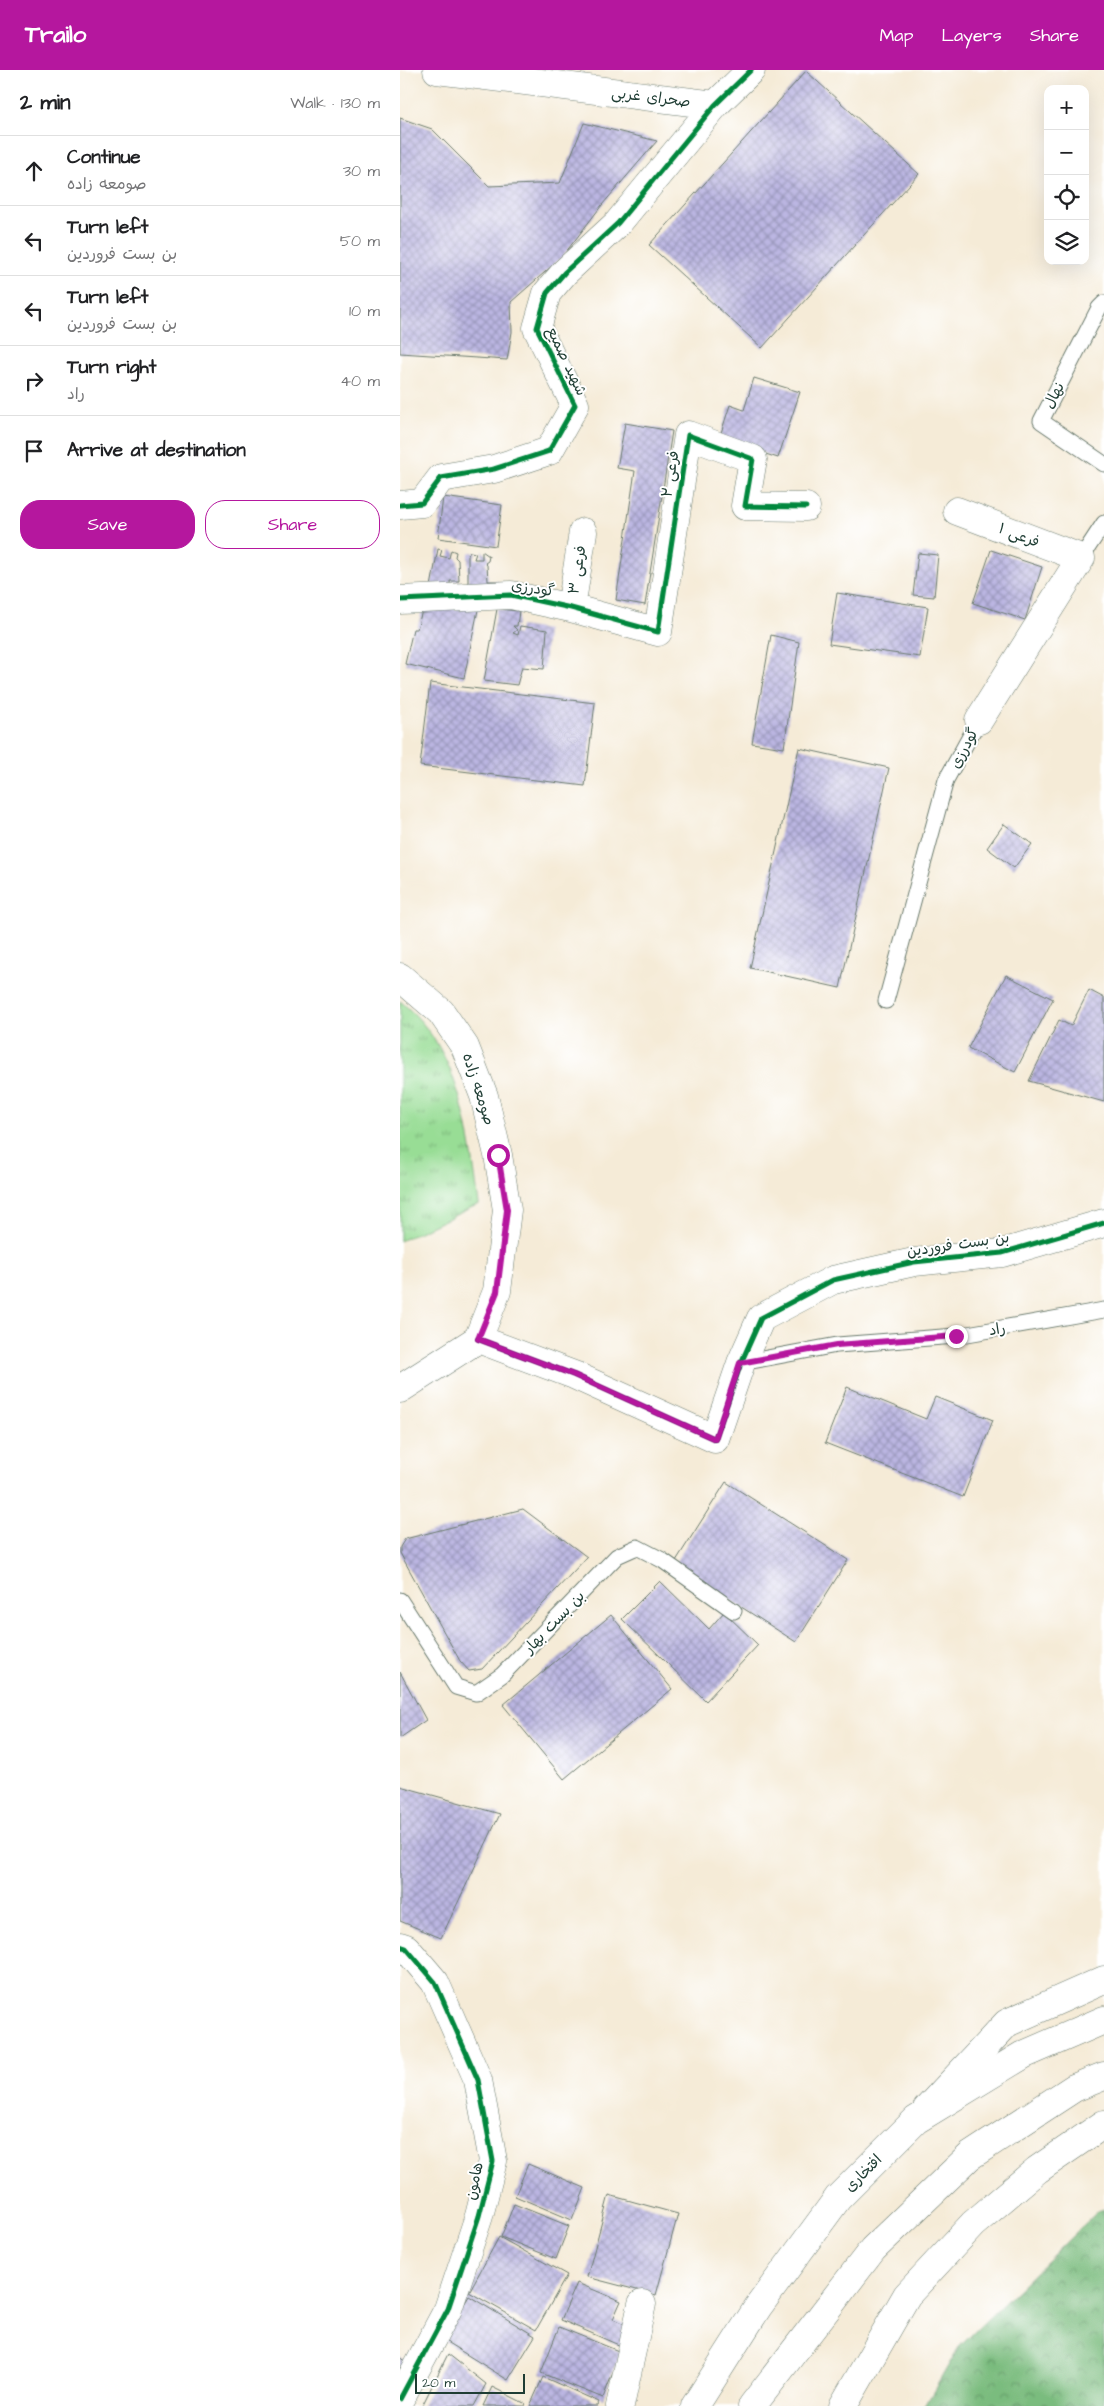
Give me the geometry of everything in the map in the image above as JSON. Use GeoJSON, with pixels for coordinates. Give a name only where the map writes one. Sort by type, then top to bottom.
{"type":"FeatureCollection","features":[{"type":"Feature","properties":{"kind":"street","name":"صحرای غربی"},"geometry":{"type":"LineString","coordinates":[[437,70],[715,105]]}},
{"type":"Feature","properties":{"kind":"street","name":"شهید صمیع"},"geometry":{"type":"LineString","coordinates":[[400,505],[422,503],[441,478],[494,469],[549,451],[575,405],[537,328],[547,293],[566,272],[618,223],[715,105],[751,70]]}},
{"type":"Feature","properties":{"kind":"street","name":"فرعی ۲"},"geometry":{"type":"LineString","coordinates":[[658,632],[688,436],[752,459],[744,506],[806,507]]}},
{"type":"Feature","properties":{"kind":"street","name":"فرعی ۱"},"geometry":{"type":"LineString","coordinates":[[957,511],[1081,558]]}},
{"type":"Feature","properties":{"kind":"street","name":"فرعی ۳"},"geometry":{"type":"LineString","coordinates":[[571,608],[583,532]]}},
{"type":"Feature","properties":{"kind":"street","name":"گودرزی"},"geometry":{"type":"LineString","coordinates":[[979,720],[1081,558]]}},
{"type":"Feature","properties":{"kind":"street","name":"گودرزی"},"geometry":{"type":"LineString","coordinates":[[400,600],[511,595],[571,608],[658,632]]}},
{"type":"Feature","properties":{"kind":"street","name":"صومعه زاده"},"geometry":{"type":"LineString","coordinates":[[400,977],[441,1012],[465,1047],[484,1096],[498,1155],[507,1210],[497,1292],[478,1339]]}},
{"type":"Feature","properties":{"kind":"street","name":"بن بست فروردین"},"geometry":{"type":"LineString","coordinates":[[478,1339],[574,1375],[715,1439],[740,1363],[760,1318],[833,1280],[914,1262],[1002,1253],[1104,1223]]}},
{"type":"Feature","properties":{"kind":"street"},"geometry":{"type":"LineString","coordinates":[[400,1389],[478,1339]]}},
{"type":"Feature","properties":{"kind":"street","name":"هامون"},"geometry":{"type":"LineString","coordinates":[[400,1946],[406,1948],[435,1982],[478,2080],[493,2161],[479,2216],[448,2309],[400,2399]]}},
{"type":"Feature","properties":{"kind":"street"},"geometry":{"type":"LineString","coordinates":[[916,2120],[1007,2023],[1104,1980]]}},
{"type":"Feature","properties":{"kind":"street","name":"افتخاری"},"geometry":{"type":"LineString","coordinates":[[696,2406],[758,2307],[838,2198],[916,2120],[1022,2055],[1104,2020]]}},
{"type":"Feature","properties":{"kind":"street"},"geometry":{"type":"LineString","coordinates":[[752,2406],[873,2249],[970,2156],[1074,2088],[1104,2076]]}},
{"type":"Feature","properties":{"kind":"street"},"geometry":{"type":"LineString","coordinates":[[843,2406],[907,2295],[973,2224],[1037,2170],[1104,2124]]}},
{"type":"Feature","properties":{"kind":"street"},"geometry":{"type":"LineString","coordinates":[[620,2406],[642,2304]]}},
{"type":"Feature","properties":{"kind":"lane","name":"نهال"},"geometry":{"type":"LineString","coordinates":[[1104,303],[1099,308],[1041,421],[1104,464]]}},
{"type":"Feature","properties":{"kind":"lane","name":"گودرزی"},"geometry":{"type":"LineString","coordinates":[[1081,558],[1104,523]]}},
{"type":"Feature","properties":{"kind":"lane","name":"گودرزی"},"geometry":{"type":"LineString","coordinates":[[886,1001],[946,780],[979,720]]}},
{"type":"Feature","properties":{"kind":"lane","name":"راد"},"geometry":{"type":"LineString","coordinates":[[740,1363],[837,1345],[956,1336],[1104,1310]]}},
{"type":"Feature","properties":{"kind":"lane","name":"بن بست بهار"},"geometry":{"type":"LineString","coordinates":[[400,1600],[456,1686],[476,1694],[502,1675],[617,1556],[637,1547],[662,1560],[734,1611]]}},
{"type":"Feature","properties":{"kind":"green space"},"geometry":{"type":"Polygon","coordinates":[[[400,1001],[420,1021],[437,1043],[449,1068],[459,1094],[466,1121],[479,1204],[400,1241],[400,1001]]]}},
{"type":"Feature","properties":{"kind":"green space"},"geometry":{"type":"Polygon","coordinates":[[[1104,2209],[1104,2406],[925,2406],[959,2347],[1098,2211],[1104,2209]]]}},
{"type":"Feature","properties":{"kind":"building"},"geometry":{"type":"Polygon","coordinates":[[[806,71],[919,174],[762,348],[649,245],[806,71]]]}},
{"type":"Feature","properties":{"kind":"building"},"geometry":{"type":"Polygon","coordinates":[[[400,118],[432,129],[489,186],[560,183],[584,123],[657,141],[602,205],[562,257],[511,302],[512,332],[507,360],[400,353],[400,118]]]}},
{"type":"Feature","properties":{"kind":"building"},"geometry":{"type":"Polygon","coordinates":[[[754,378],[800,392],[778,458],[719,439],[730,405],[744,410],[754,378]]]}},
{"type":"Feature","properties":{"kind":"building"},"geometry":{"type":"Polygon","coordinates":[[[625,423],[672,431],[645,605],[616,600],[635,471],[617,468],[625,423]]]}},
{"type":"Feature","properties":{"kind":"building"},"geometry":{"type":"Polygon","coordinates":[[[443,497],[502,505],[496,546],[438,538],[443,497]]]}},
{"type":"Feature","properties":{"kind":"building"},"geometry":{"type":"Polygon","coordinates":[[[438,549],[442,550],[440,556],[449,558],[451,550],[456,552],[455,557],[458,560],[459,581],[450,581],[451,594],[430,592],[438,549]]]}},
{"type":"Feature","properties":{"kind":"building"},"geometry":{"type":"Polygon","coordinates":[[[991,550],[1042,567],[1025,620],[973,603],[991,550]]]}},
{"type":"Feature","properties":{"kind":"building"},"geometry":{"type":"Polygon","coordinates":[[[482,551],[489,556],[488,561],[485,563],[487,565],[488,581],[498,581],[496,595],[468,595],[468,555],[470,552],[476,553],[474,559],[482,559],[482,551]]]}},
{"type":"Feature","properties":{"kind":"building"},"geometry":{"type":"Polygon","coordinates":[[[918,553],[938,555],[934,597],[913,595],[918,553]]]}},
{"type":"Feature","properties":{"kind":"building"},"geometry":{"type":"Polygon","coordinates":[[[837,593],[928,607],[920,657],[829,644],[837,593]]]}},
{"type":"Feature","properties":{"kind":"building"},"geometry":{"type":"Polygon","coordinates":[[[479,605],[464,678],[405,664],[413,629],[417,629],[423,607],[479,605]]]}},
{"type":"Feature","properties":{"kind":"building"},"geometry":{"type":"Polygon","coordinates":[[[497,609],[519,611],[517,626],[513,626],[517,630],[513,633],[518,635],[520,626],[547,630],[544,669],[522,667],[517,685],[484,681],[497,609]]]}},
{"type":"Feature","properties":{"kind":"building"},"geometry":{"type":"Polygon","coordinates":[[[771,635],[799,642],[784,748],[752,743],[771,635]]]}},
{"type":"Feature","properties":{"kind":"building"},"geometry":{"type":"Polygon","coordinates":[[[430,683],[595,703],[585,786],[420,766],[430,683]]]}},
{"type":"Feature","properties":{"kind":"building"},"geometry":{"type":"Polygon","coordinates":[[[799,748],[889,768],[840,988],[750,968],[799,748]]]}},
{"type":"Feature","properties":{"kind":"building"},"geometry":{"type":"Polygon","coordinates":[[[1004,824],[1032,844],[1014,868],[987,848],[1004,824]]]}},
{"type":"Feature","properties":{"kind":"building"},"geometry":{"type":"Polygon","coordinates":[[[1006,975],[1053,999],[1015,1072],[968,1048],[1006,975]]]}},
{"type":"Feature","properties":{"kind":"building"},"geometry":{"type":"Polygon","coordinates":[[[1089,990],[1104,998],[1104,1102],[1029,1081],[1059,1020],[1071,1026],[1089,990]]]}},
{"type":"Feature","properties":{"kind":"building"},"geometry":{"type":"Polygon","coordinates":[[[847,1387],[926,1419],[935,1397],[993,1420],[963,1497],[825,1443],[847,1387]]]}},
{"type":"Feature","properties":{"kind":"building"},"geometry":{"type":"Polygon","coordinates":[[[726,1482],[848,1560],[796,1642],[674,1564],[726,1482]]]}},
{"type":"Feature","properties":{"kind":"building"},"geometry":{"type":"Polygon","coordinates":[[[523,1509],[587,1557],[482,1669],[469,1671],[460,1661],[400,1553],[400,1547],[405,1539],[523,1509]]]}},
{"type":"Feature","properties":{"kind":"building"},"geometry":{"type":"Polygon","coordinates":[[[660,1581],[709,1629],[724,1612],[758,1645],[706,1701],[622,1619],[660,1581]]]}},
{"type":"Feature","properties":{"kind":"building"},"geometry":{"type":"Polygon","coordinates":[[[611,1615],[672,1689],[564,1779],[503,1705],[611,1615]]]}},
{"type":"Feature","properties":{"kind":"building"},"geometry":{"type":"Polygon","coordinates":[[[400,1672],[426,1720],[400,1738],[400,1672]]]}},
{"type":"Feature","properties":{"kind":"building"},"geometry":{"type":"Polygon","coordinates":[[[400,1786],[500,1814],[441,1938],[400,1921],[400,1786]]]}},
{"type":"Feature","properties":{"kind":"building"},"geometry":{"type":"Polygon","coordinates":[[[528,2164],[585,2188],[572,2220],[515,2196],[528,2164]]]}},
{"type":"Feature","properties":{"kind":"building"},"geometry":{"type":"Polygon","coordinates":[[[609,2195],[678,2214],[656,2295],[587,2277],[609,2195]]]}},
{"type":"Feature","properties":{"kind":"building"},"geometry":{"type":"Polygon","coordinates":[[[514,2204],[569,2226],[556,2259],[501,2237],[514,2204]]]}},
{"type":"Feature","properties":{"kind":"building"},"geometry":{"type":"Polygon","coordinates":[[[499,2237],[567,2275],[536,2330],[469,2292],[499,2237]]]}},
{"type":"Feature","properties":{"kind":"building"},"geometry":{"type":"Polygon","coordinates":[[[577,2283],[621,2301],[613,2319],[629,2326],[621,2346],[561,2320],[577,2283]]]}},
{"type":"Feature","properties":{"kind":"building"},"geometry":{"type":"Polygon","coordinates":[[[469,2296],[535,2336],[508,2380],[443,2340],[469,2296]]]}},
{"type":"Feature","properties":{"kind":"building"},"geometry":{"type":"Polygon","coordinates":[[[559,2327],[621,2352],[603,2398],[541,2373],[559,2327]]]}},
{"type":"Feature","properties":{"kind":"building"},"geometry":{"type":"Polygon","coordinates":[[[448,2354],[486,2384],[474,2406],[422,2406],[448,2354]]]}},
{"type":"Feature","properties":{"kind":"building"},"geometry":{"type":"Polygon","coordinates":[[[400,2357],[410,2364],[400,2379],[400,2357]]]}},
{"type":"Feature","properties":{"kind":"building"},"geometry":{"type":"Polygon","coordinates":[[[543,2377],[599,2402],[597,2406],[530,2406],[543,2377]]]}},
{"type":"Feature","properties":{"kind":"building"},"geometry":{"type":"Polygon","coordinates":[[[492,2387],[526,2404],[525,2406],[483,2406],[492,2387]]]}},
{"type":"Feature","properties":{"kind":"cycle path"},"geometry":{"type":"LineString","coordinates":[[400,505],[422,503],[441,478],[494,469],[549,451],[575,405],[537,328],[547,293],[565,272],[618,223],[715,105],[751,70]]}},
{"type":"Feature","properties":{"kind":"cycle path"},"geometry":{"type":"LineString","coordinates":[[400,600],[511,595],[571,608],[658,632],[688,435],[753,459],[745,506],[806,507]]}},
{"type":"Feature","properties":{"kind":"cycle path"},"geometry":{"type":"LineString","coordinates":[[478,1339],[574,1375],[715,1439],[741,1363],[761,1318],[833,1280],[914,1262],[1002,1253],[1104,1223]]}},
{"type":"Feature","properties":{"kind":"cycle path"},"geometry":{"type":"LineString","coordinates":[[400,1946],[406,1948],[435,1982],[478,2080],[493,2161],[479,2216],[448,2309],[400,2399]]}},
{"type":"Feature","properties":{"kind":"route"},"geometry":{"type":"LineString","coordinates":[[498,1155],[507,1210],[497,1292],[478,1339],[574,1375],[715,1439],[740,1363],[837,1345],[956,1336]]}}]}
